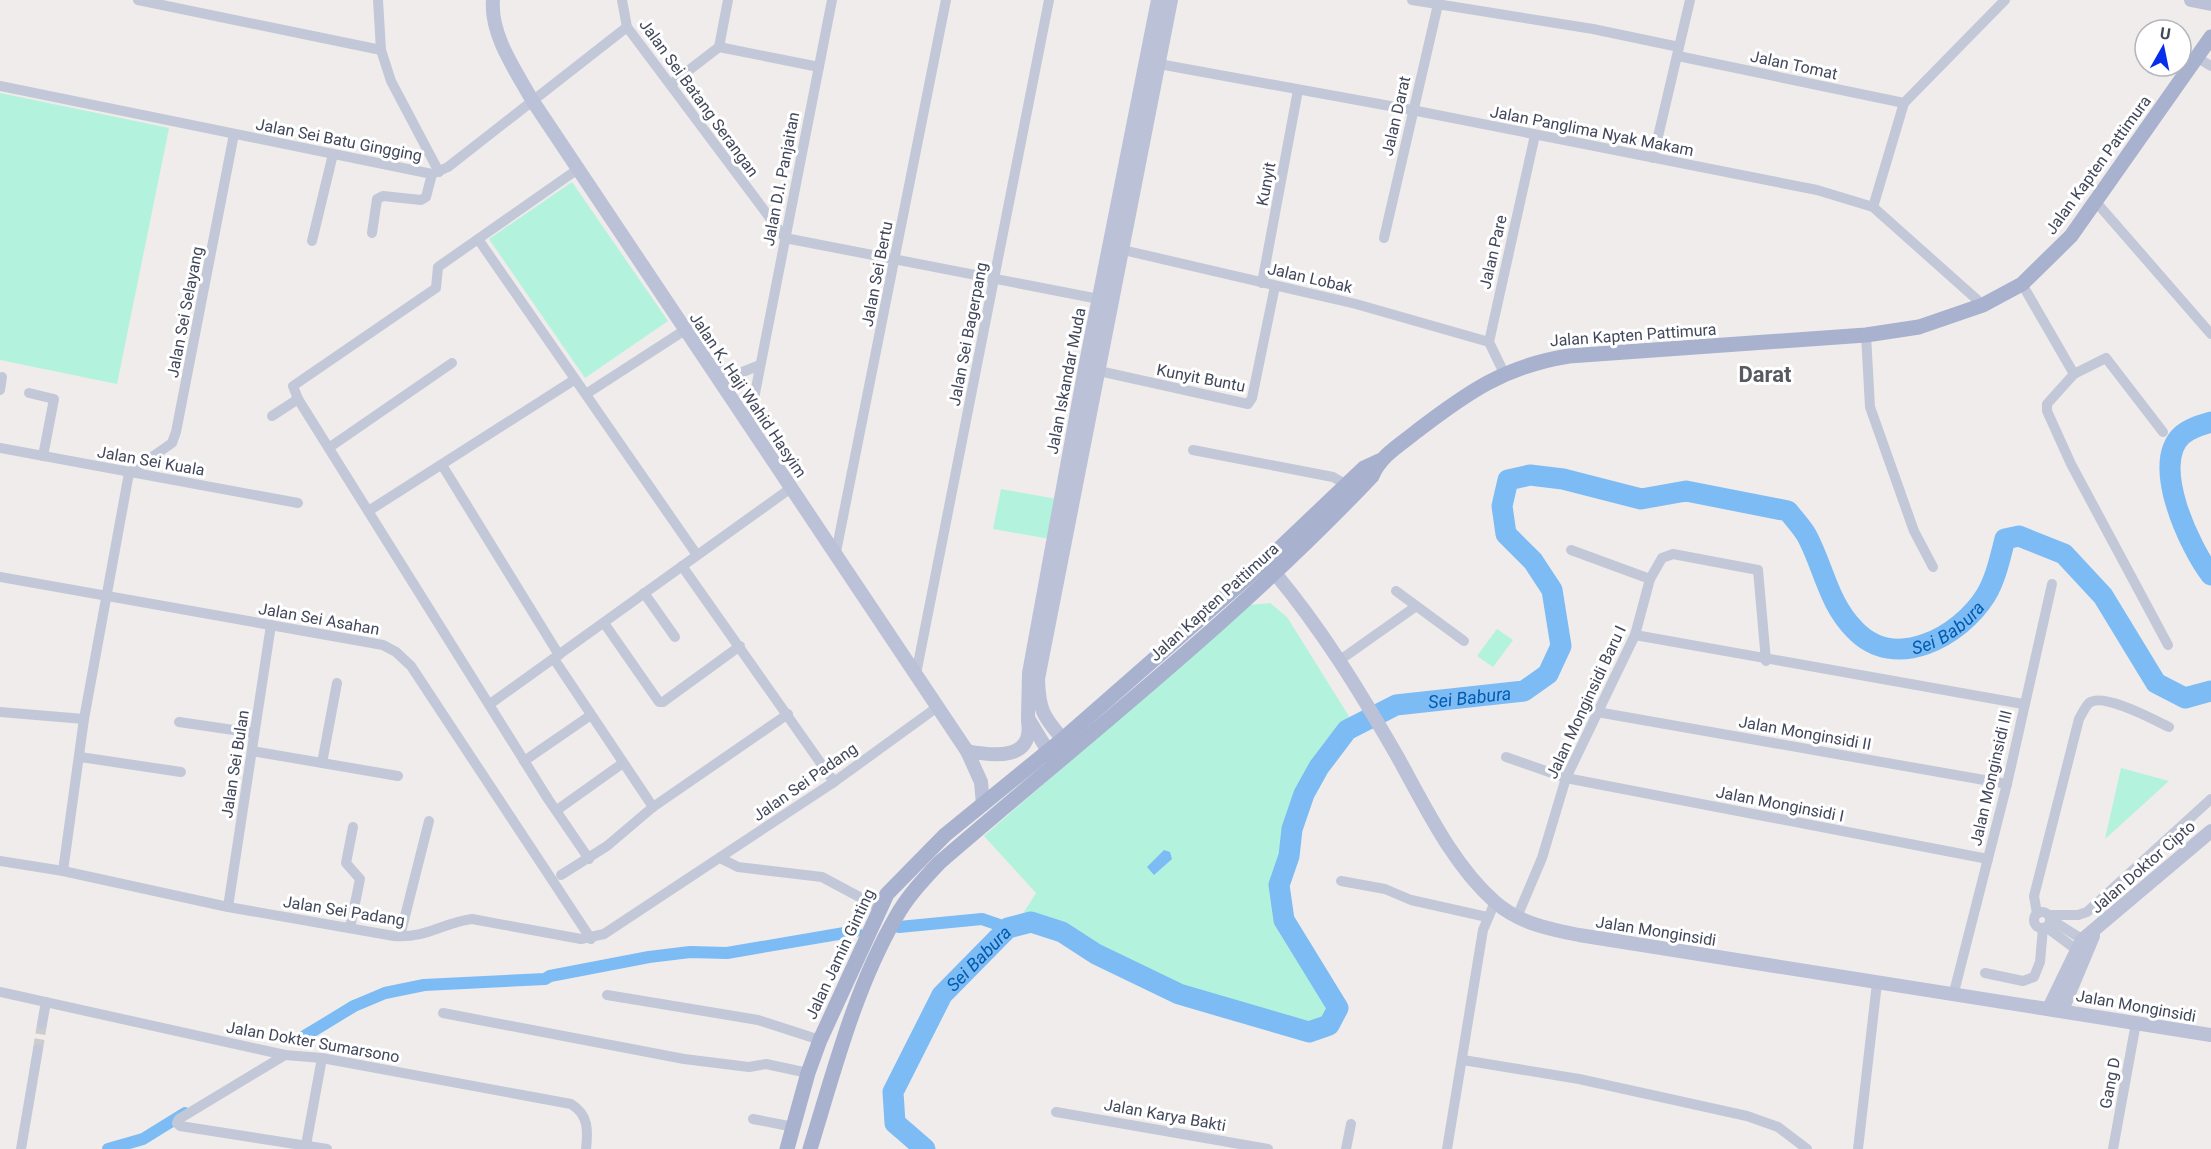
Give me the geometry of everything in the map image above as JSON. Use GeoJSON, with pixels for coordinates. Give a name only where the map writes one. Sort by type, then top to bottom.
{"type":"FeatureCollection","features":[{"type":"Feature","properties":{"kind":"main road","name":"Jalan K. Haji Wahid Hasyim"},"geometry":{"type":"LineString","coordinates":[[493,0],[495,21],[505,50],[532,100],[836,552],[936,708],[967,751],[981,782],[983,804]]}},
{"type":"Feature","properties":{"kind":"main road","name":"Jalan Iskandar Muda"},"geometry":{"type":"LineString","coordinates":[[967,751],[1004,756],[1017,751],[1028,737],[1029,673],[1083,415],[1099,371],[1123,250],[1153,63],[1158,0]]}},
{"type":"Feature","properties":{"kind":"main road","name":"Jalan Iskandar Muda"},"geometry":{"type":"LineString","coordinates":[[1067,745],[1047,721],[1039,705],[1038,679],[1083,415],[1099,299],[1153,63],[1171,0]]}},
{"type":"Feature","properties":{"kind":"main road"},"geometry":{"type":"LineString","coordinates":[[2191,0],[2211,4]]}},
{"type":"Feature","properties":{"kind":"main road","name":"Jalan Kapten Pattimura"},"geometry":{"type":"LineString","coordinates":[[1067,745],[1364,468],[1379,461],[1456,400],[1504,373],[1538,361],[1569,356],[1866,335],[1919,327],[1983,305],[2022,284],[2071,236],[2204,62],[2211,38]]}},
{"type":"Feature","properties":{"kind":"main road","name":"Jalan Kapten Pattimura"},"geometry":{"type":"LineString","coordinates":[[1067,745],[1175,663],[1366,483],[1379,461]]}},
{"type":"Feature","properties":{"kind":"main road","name":"Jalan Monginsidi"},"geometry":{"type":"LineString","coordinates":[[1274,572],[1309,614],[1340,660],[1443,836],[1471,877],[1495,902],[1517,917],[1538,926],[1579,935],[1953,996],[2056,1009],[2211,1035]]}},
{"type":"Feature","properties":{"kind":"main road"},"geometry":{"type":"LineString","coordinates":[[1028,718],[1051,760]]}},
{"type":"Feature","properties":{"kind":"main road","name":"Jalan Jamin Ginting"},"geometry":{"type":"LineString","coordinates":[[810,1149],[841,1047],[896,917],[913,891],[939,863],[1067,745]]}},
{"type":"Feature","properties":{"kind":"main road"},"geometry":{"type":"LineString","coordinates":[[967,751],[998,759],[1031,762]]}},
{"type":"Feature","properties":{"kind":"main road","name":"Jalan Jamin Ginting"},"geometry":{"type":"LineString","coordinates":[[787,1149],[808,1073],[820,1040],[886,894],[916,862],[1031,762],[1051,760]]}},
{"type":"Feature","properties":{"kind":"main road","name":"Jalan Doktor Cipto"},"geometry":{"type":"LineString","coordinates":[[2083,947],[2096,929],[2210,832]]}},
{"type":"Feature","properties":{"kind":"main road"},"geometry":{"type":"LineString","coordinates":[[2056,1009],[2083,947]]}},
{"type":"Feature","properties":{"kind":"main road"},"geometry":{"type":"LineString","coordinates":[[820,1040],[841,1047]]}},
{"type":"Feature","properties":{"kind":"street"},"geometry":{"type":"LineString","coordinates":[[138,0],[381,50]]}},
{"type":"Feature","properties":{"kind":"street"},"geometry":{"type":"LineString","coordinates":[[372,233],[377,199],[383,196],[422,200],[426,197],[436,173],[391,81],[381,50],[378,0]]}},
{"type":"Feature","properties":{"kind":"street","name":"Jalan Sei Batang Serangan"},"geometry":{"type":"LineString","coordinates":[[622,0],[627,27],[785,238]]}},
{"type":"Feature","properties":{"kind":"street"},"geometry":{"type":"LineString","coordinates":[[670,84],[719,47],[728,0]]}},
{"type":"Feature","properties":{"kind":"street","name":"Jalan D.I. Panjaitan"},"geometry":{"type":"LineString","coordinates":[[749,424],[832,0]]}},
{"type":"Feature","properties":{"kind":"street","name":"Jalan Sei Bertu"},"geometry":{"type":"LineString","coordinates":[[836,552],[896,261],[946,0]]}},
{"type":"Feature","properties":{"kind":"street","name":"Jalan Sei Bagerpang"},"geometry":{"type":"LineString","coordinates":[[916,674],[1050,0]]}},
{"type":"Feature","properties":{"kind":"street","name":"Jalan Tomat"},"geometry":{"type":"LineString","coordinates":[[1412,0],[1593,29],[1904,104]]}},
{"type":"Feature","properties":{"kind":"street"},"geometry":{"type":"LineString","coordinates":[[1653,158],[1690,0]]}},
{"type":"Feature","properties":{"kind":"street"},"geometry":{"type":"LineString","coordinates":[[1873,207],[1904,104],[2005,0]]}},
{"type":"Feature","properties":{"kind":"street","name":"Jalan Darat"},"geometry":{"type":"LineString","coordinates":[[1384,238],[1438,3]]}},
{"type":"Feature","properties":{"kind":"street","name":"Jalan Sei Batu Gingging"},"geometry":{"type":"LineString","coordinates":[[0,86],[436,173],[627,27]]}},
{"type":"Feature","properties":{"kind":"street"},"geometry":{"type":"LineString","coordinates":[[719,47],[819,67]]}},
{"type":"Feature","properties":{"kind":"street","name":"Jalan Panglima Nyak Makam"},"geometry":{"type":"LineString","coordinates":[[1153,63],[1412,110],[1817,190],[1873,207],[1983,305]]}},
{"type":"Feature","properties":{"kind":"street","name":"Kunyit"},"geometry":{"type":"LineString","coordinates":[[1262,283],[1299,90]]}},
{"type":"Feature","properties":{"kind":"street","name":"Jalan Sei Selayang"},"geometry":{"type":"LineString","coordinates":[[129,473],[175,438],[234,134]]}},
{"type":"Feature","properties":{"kind":"street","name":"Jalan Pare"},"geometry":{"type":"LineString","coordinates":[[1489,342],[1535,135]]}},
{"type":"Feature","properties":{"kind":"street"},"geometry":{"type":"LineString","coordinates":[[312,241],[333,154]]}},
{"type":"Feature","properties":{"kind":"street"},"geometry":{"type":"LineString","coordinates":[[578,170],[438,267],[436,288],[295,384],[293,389],[524,761],[589,859]]}},
{"type":"Feature","properties":{"kind":"street"},"geometry":{"type":"LineString","coordinates":[[2096,202],[2211,334]]}},
{"type":"Feature","properties":{"kind":"street"},"geometry":{"type":"LineString","coordinates":[[785,238],[1099,299]]}},
{"type":"Feature","properties":{"kind":"street"},"geometry":{"type":"LineString","coordinates":[[478,239],[697,555]]}},
{"type":"Feature","properties":{"kind":"street","name":"Jalan Lobak"},"geometry":{"type":"LineString","coordinates":[[1123,250],[1356,304],[1489,342]]}},
{"type":"Feature","properties":{"kind":"street"},"geometry":{"type":"LineString","coordinates":[[2022,284],[2074,374]]}},
{"type":"Feature","properties":{"kind":"street","name":"Kunyit Buntu"},"geometry":{"type":"LineString","coordinates":[[1099,371],[1248,404],[1252,398],[1275,286]]}},
{"type":"Feature","properties":{"kind":"street"},"geometry":{"type":"LineString","coordinates":[[586,394],[685,330]]}},
{"type":"Feature","properties":{"kind":"street"},"geometry":{"type":"LineString","coordinates":[[1866,335],[1870,407],[1914,531],[1933,567]]}},
{"type":"Feature","properties":{"kind":"street"},"geometry":{"type":"LineString","coordinates":[[1489,342],[1504,373]]}},
{"type":"Feature","properties":{"kind":"street"},"geometry":{"type":"LineString","coordinates":[[2163,432],[2110,360],[2102,358],[2074,374],[2049,400],[2047,411],[2071,464],[2168,645]]}},
{"type":"Feature","properties":{"kind":"street"},"geometry":{"type":"LineString","coordinates":[[330,447],[452,363]]}},
{"type":"Feature","properties":{"kind":"street"},"geometry":{"type":"LineString","coordinates":[[712,368],[740,373],[760,365]]}},
{"type":"Feature","properties":{"kind":"street"},"geometry":{"type":"LineString","coordinates":[[0,390],[2,377]]}},
{"type":"Feature","properties":{"kind":"street"},"geometry":{"type":"LineString","coordinates":[[370,510],[574,380]]}},
{"type":"Feature","properties":{"kind":"street"},"geometry":{"type":"LineString","coordinates":[[29,393],[54,399],[43,456]]}},
{"type":"Feature","properties":{"kind":"street"},"geometry":{"type":"LineString","coordinates":[[272,416],[298,399]]}},
{"type":"Feature","properties":{"kind":"street","name":"Jalan Sei Kuala"},"geometry":{"type":"LineString","coordinates":[[0,448],[298,503]]}},
{"type":"Feature","properties":{"kind":"street"},"geometry":{"type":"LineString","coordinates":[[1193,450],[1333,477],[1347,485]]}},
{"type":"Feature","properties":{"kind":"street"},"geometry":{"type":"LineString","coordinates":[[442,465],[591,715],[653,807]]}},
{"type":"Feature","properties":{"kind":"street"},"geometry":{"type":"LineString","coordinates":[[63,872],[84,719],[129,473]]}},
{"type":"Feature","properties":{"kind":"street"},"geometry":{"type":"LineString","coordinates":[[490,704],[791,488]]}},
{"type":"Feature","properties":{"kind":"street"},"geometry":{"type":"LineString","coordinates":[[1571,550],[1650,579]]}},
{"type":"Feature","properties":{"kind":"street","name":"Jalan Monginsidi Baru I"},"geometry":{"type":"LineString","coordinates":[[1517,917],[1542,858],[1566,778],[1635,635],[1650,579],[1662,558],[1673,554],[1758,570],[1766,660]]}},
{"type":"Feature","properties":{"kind":"street"},"geometry":{"type":"LineString","coordinates":[[682,566],[834,782]]}},
{"type":"Feature","properties":{"kind":"street","name":"Jalan Sei Asahan"},"geometry":{"type":"LineString","coordinates":[[0,577],[383,645],[396,652],[411,666],[591,939]]}},
{"type":"Feature","properties":{"kind":"street"},"geometry":{"type":"LineString","coordinates":[[2023,704],[2052,584]]}},
{"type":"Feature","properties":{"kind":"street"},"geometry":{"type":"LineString","coordinates":[[1395,591],[1464,641]]}},
{"type":"Feature","properties":{"kind":"street"},"geometry":{"type":"LineString","coordinates":[[644,593],[675,637]]}},
{"type":"Feature","properties":{"kind":"street"},"geometry":{"type":"LineString","coordinates":[[1340,660],[1415,607]]}},
{"type":"Feature","properties":{"kind":"street"},"geometry":{"type":"LineString","coordinates":[[604,623],[659,702],[663,702],[740,646]]}},
{"type":"Feature","properties":{"kind":"street","name":"Jalan Sei Bulan"},"geometry":{"type":"LineString","coordinates":[[228,907],[271,625]]}},
{"type":"Feature","properties":{"kind":"street","name":"Jalan Monginsidi III"},"geometry":{"type":"LineString","coordinates":[[1635,635],[2023,704],[2007,784],[1953,996]]}},
{"type":"Feature","properties":{"kind":"street"},"geometry":{"type":"LineString","coordinates":[[322,763],[337,683]]}},
{"type":"Feature","properties":{"kind":"street"},"geometry":{"type":"LineString","coordinates":[[2169,727],[2111,702],[2096,700],[2088,704],[2079,719],[2034,896],[2037,914],[2035,924],[2086,912],[2211,799]]}},
{"type":"Feature","properties":{"kind":"street","name":"Jalan Sei Padang"},"geometry":{"type":"LineString","coordinates":[[0,861],[228,907],[400,936],[427,934],[459,920],[472,919],[591,939],[616,928],[834,782],[936,708]]}},
{"type":"Feature","properties":{"kind":"street"},"geometry":{"type":"LineString","coordinates":[[0,712],[84,719]]}},
{"type":"Feature","properties":{"kind":"street","name":"Jalan Monginsidi II"},"geometry":{"type":"LineString","coordinates":[[1597,712],[2007,784]]}},
{"type":"Feature","properties":{"kind":"street"},"geometry":{"type":"LineString","coordinates":[[561,875],[589,859],[653,807],[788,714]]}},
{"type":"Feature","properties":{"kind":"street"},"geometry":{"type":"LineString","coordinates":[[524,761],[591,715]]}},
{"type":"Feature","properties":{"kind":"street"},"geometry":{"type":"LineString","coordinates":[[179,722],[254,733]]}},
{"type":"Feature","properties":{"kind":"street"},"geometry":{"type":"LineString","coordinates":[[252,751],[398,777]]}},
{"type":"Feature","properties":{"kind":"street"},"geometry":{"type":"LineString","coordinates":[[80,757],[181,772]]}},
{"type":"Feature","properties":{"kind":"street","name":"Jalan Monginsidi I"},"geometry":{"type":"LineString","coordinates":[[1506,757],[1566,778],[1988,859]]}},
{"type":"Feature","properties":{"kind":"street"},"geometry":{"type":"LineString","coordinates":[[557,810],[623,763]]}},
{"type":"Feature","properties":{"kind":"street"},"geometry":{"type":"LineString","coordinates":[[400,936],[429,821]]}},
{"type":"Feature","properties":{"kind":"street"},"geometry":{"type":"LineString","coordinates":[[350,928],[361,877],[346,863],[352,826]]}},
{"type":"Feature","properties":{"kind":"street"},"geometry":{"type":"LineString","coordinates":[[720,858],[738,867],[822,877],[880,908]]}},
{"type":"Feature","properties":{"kind":"street"},"geometry":{"type":"LineString","coordinates":[[1341,881],[1385,889],[1411,900],[1487,917]]}},
{"type":"Feature","properties":{"kind":"street"},"geometry":{"type":"LineString","coordinates":[[1447,1149],[1487,917],[1495,902]]}},
{"type":"Feature","properties":{"kind":"street"},"geometry":{"type":"LineString","coordinates":[[2047,922],[2083,947]]}},
{"type":"Feature","properties":{"kind":"street"},"geometry":{"type":"LineString","coordinates":[[1985,973],[2022,981],[2034,977],[2040,962],[2047,922]]}},
{"type":"Feature","properties":{"kind":"street"},"geometry":{"type":"LineString","coordinates":[[1858,1149],[1877,983]]}},
{"type":"Feature","properties":{"kind":"street","name":"Jalan Dokter Sumarsono"},"geometry":{"type":"LineString","coordinates":[[0,992],[285,1054],[322,1058],[572,1104],[578,1108],[588,1128],[586,1149]]}},
{"type":"Feature","properties":{"kind":"street"},"geometry":{"type":"LineString","coordinates":[[607,995],[758,1020],[820,1040]]}},
{"type":"Feature","properties":{"kind":"street"},"geometry":{"type":"LineString","coordinates":[[42,1024],[46,1002]]}},
{"type":"Feature","properties":{"kind":"street"},"geometry":{"type":"LineString","coordinates":[[443,1013],[684,1059],[749,1067],[766,1064],[808,1073]]}},
{"type":"Feature","properties":{"kind":"street","name":"Gang D"},"geometry":{"type":"LineString","coordinates":[[2113,1149],[2136,1023]]}},
{"type":"Feature","properties":{"kind":"street"},"geometry":{"type":"LineString","coordinates":[[21,1149],[38,1049]]}},
{"type":"Feature","properties":{"kind":"street"},"geometry":{"type":"LineString","coordinates":[[285,1054],[179,1119],[177,1123],[180,1126],[327,1149]]}},
{"type":"Feature","properties":{"kind":"street"},"geometry":{"type":"LineString","coordinates":[[306,1145],[322,1058]]}},
{"type":"Feature","properties":{"kind":"street"},"geometry":{"type":"LineString","coordinates":[[1463,1060],[1579,1079],[1730,1111],[1778,1127],[1807,1149]]}},
{"type":"Feature","properties":{"kind":"street","name":"Jalan Karya Bakti"},"geometry":{"type":"LineString","coordinates":[[1056,1112],[1209,1143],[1268,1149]]}},
{"type":"Feature","properties":{"kind":"street"},"geometry":{"type":"LineString","coordinates":[[753,1119],[794,1126]]}},
{"type":"Feature","properties":{"kind":"street"},"geometry":{"type":"LineString","coordinates":[[1346,1149],[1351,1124]]}},
{"type":"Feature","properties":{"kind":"green space"},"geometry":{"type":"Polygon","coordinates":[[[0,93],[169,128],[117,384],[0,360],[0,93]]]}},
{"type":"Feature","properties":{"kind":"green space"},"geometry":{"type":"Polygon","coordinates":[[[572,182],[668,321],[585,378],[489,239],[572,182]]]}},
{"type":"Feature","properties":{"kind":"green space"},"geometry":{"type":"Polygon","coordinates":[[[1001,489],[1057,499],[1050,539],[993,529],[1001,489]]]}},
{"type":"Feature","properties":{"kind":"green space"},"geometry":{"type":"Polygon","coordinates":[[[1270,603],[1287,617],[1355,726],[1347,730],[1319,767],[1292,829],[1289,856],[1279,885],[1284,920],[1338,1008],[1309,1032],[1174,992],[1031,922],[1019,920],[1036,893],[984,836],[1249,605],[1270,603]]]}},
{"type":"Feature","properties":{"kind":"green space"},"geometry":{"type":"Polygon","coordinates":[[[1497,629],[1513,640],[1493,667],[1477,656],[1497,629]]]}},
{"type":"Feature","properties":{"kind":"green space"},"geometry":{"type":"Polygon","coordinates":[[[2121,768],[2169,781],[2105,839],[2121,768]]]}},
{"type":"Feature","properties":{"kind":"water"},"geometry":{"type":"Polygon","coordinates":[[[1164,850],[1170,852],[1172,859],[1154,875],[1147,867],[1164,850]]]}},
{"type":"Feature","properties":{"kind":"waterway","name":"Sei Babura"},"geometry":{"type":"LineString","coordinates":[[2211,422],[2182,435],[2173,448],[2170,465],[2172,485],[2184,526],[2211,575]]}},
{"type":"Feature","properties":{"kind":"waterway","name":"Sei Babura"},"geometry":{"type":"LineString","coordinates":[[925,1149],[895,1123],[893,1092],[942,995],[1008,928],[1031,922],[1062,932],[1096,954],[1179,994],[1309,1032],[1329,1025],[1338,1008],[1284,920],[1279,885],[1289,856],[1292,829],[1304,794],[1319,767],[1347,730],[1396,705],[1524,691],[1548,674],[1561,646],[1552,590],[1533,561],[1506,534],[1502,506],[1508,480],[1530,475],[1563,479],[1641,499],[1686,491],[1788,511],[1807,536],[1832,597],[1846,620],[1871,642],[1889,648],[1907,648],[1926,644],[1944,636],[1960,624],[1975,610],[1986,595],[2005,539],[2019,536],[2064,554],[2103,596],[2156,683],[2185,698],[2211,691]]}},
{"type":"Feature","properties":{"kind":"waterway"},"geometry":{"type":"LineString","coordinates":[[899,927],[982,919],[1008,928]]}},
{"type":"Feature","properties":{"kind":"waterway"},"geometry":{"type":"LineString","coordinates":[[303,1037],[354,1006],[385,993],[424,985],[545,979],[550,976],[649,957],[690,952],[727,953],[856,931]]}},
{"type":"Feature","properties":{"kind":"waterway"},"geometry":{"type":"LineString","coordinates":[[108,1149],[143,1139],[185,1113]]}},
{"type":"Feature","properties":{"kind":"tunnel"},"geometry":{"type":"LineString","coordinates":[[38,1049],[42,1024]]}},
{"type":"Feature","properties":{"kind":"district","name":"Darat"},"geometry":{"type":"Point","coordinates":[1765,374]}}]}
